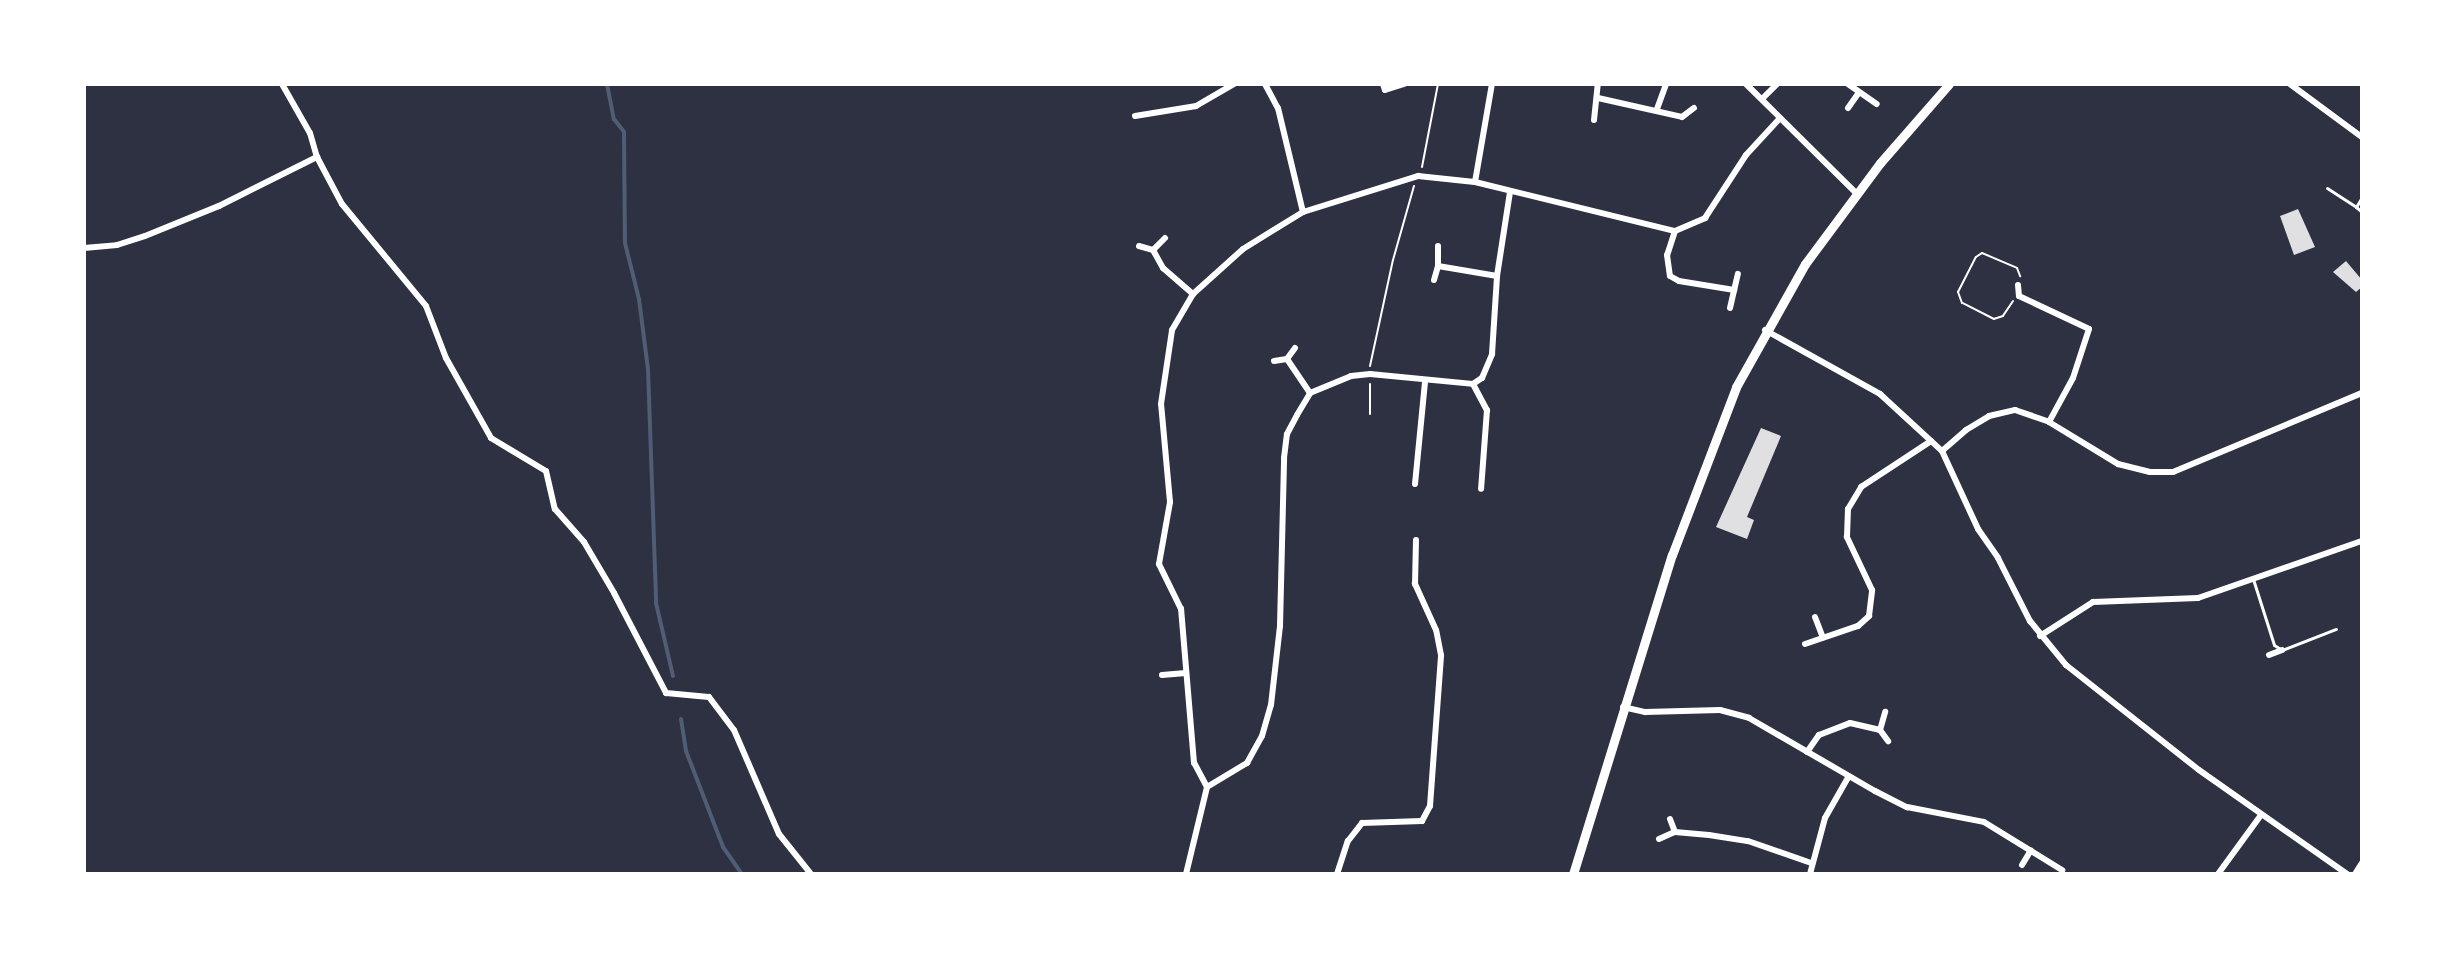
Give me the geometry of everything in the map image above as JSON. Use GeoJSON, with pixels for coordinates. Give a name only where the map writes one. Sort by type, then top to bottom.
{"type":"FeatureCollection","features":[{"type":"Feature","properties":{"kind":"highway"},"geometry":{"type":"LineString","coordinates":[[1573,874],[1622,706],[1672,555],[1722,421],[1765,330],[1805,264],[1857,194],[1949,84]]}},
{"type":"Feature","properties":{"kind":"street"},"geometry":{"type":"LineString","coordinates":[[282,84],[310,133],[317,157],[342,204],[426,306],[446,358],[491,438],[546,471],[555,508],[584,542],[615,593],[633,636],[666,693],[709,697],[734,730],[779,834],[811,874]]}},
{"type":"Feature","properties":{"kind":"street"},"geometry":{"type":"LineString","coordinates":[[1135,116],[1196,106],[1234,84]]}},
{"type":"Feature","properties":{"kind":"street"},"geometry":{"type":"LineString","coordinates":[[1265,84],[1278,108],[1303,212]]}},
{"type":"Feature","properties":{"kind":"street"},"geometry":{"type":"LineString","coordinates":[[1383,84],[1385,90],[1404,84]]}},
{"type":"Feature","properties":{"kind":"street"},"geometry":{"type":"LineString","coordinates":[[1475,182],[1492,84]]}},
{"type":"Feature","properties":{"kind":"street"},"geometry":{"type":"LineString","coordinates":[[1594,120],[1598,84]]}},
{"type":"Feature","properties":{"kind":"street"},"geometry":{"type":"LineString","coordinates":[[1657,109],[1666,84]]}},
{"type":"Feature","properties":{"kind":"street"},"geometry":{"type":"LineString","coordinates":[[1746,84],[1763,98],[1780,118],[1857,194]]}},
{"type":"Feature","properties":{"kind":"street"},"geometry":{"type":"LineString","coordinates":[[1763,98],[1777,84]]}},
{"type":"Feature","properties":{"kind":"street"},"geometry":{"type":"LineString","coordinates":[[1848,84],[1877,104]]}},
{"type":"Feature","properties":{"kind":"street"},"geometry":{"type":"LineString","coordinates":[[2290,84],[2362,137]]}},
{"type":"Feature","properties":{"kind":"street"},"geometry":{"type":"LineString","coordinates":[[1848,108],[1859,92]]}},
{"type":"Feature","properties":{"kind":"street"},"geometry":{"type":"LineString","coordinates":[[1598,98],[1657,109],[1682,117],[1694,108]]}},
{"type":"Feature","properties":{"kind":"street"},"geometry":{"type":"LineString","coordinates":[[1208,787],[1194,763],[1186,673],[1186,634],[1181,609],[1159,564],[1170,502],[1161,404],[1172,330],[1193,294],[1243,249],[1303,212],[1418,176],[1475,182],[1674,231],[1705,218],[1746,155],[1780,118]]}},
{"type":"Feature","properties":{"kind":"street"},"geometry":{"type":"LineString","coordinates":[[84,248],[117,245],[145,236],[219,206],[317,157]]}},
{"type":"Feature","properties":{"kind":"street"},"geometry":{"type":"LineString","coordinates":[[1186,874],[1208,787],[1247,763],[1262,736],[1271,705],[1280,626],[1287,434],[1310,393],[1351,376],[1370,374],[1425,382],[1473,384],[1482,378],[1492,354],[1497,276],[1510,192]]}},
{"type":"Feature","properties":{"kind":"street"},"geometry":{"type":"LineString","coordinates":[[1674,231],[1668,255],[1670,276],[1679,281],[1734,290]]}},
{"type":"Feature","properties":{"kind":"street"},"geometry":{"type":"LineString","coordinates":[[1153,250],[1165,238]]}},
{"type":"Feature","properties":{"kind":"street"},"geometry":{"type":"LineString","coordinates":[[1139,246],[1153,250],[1163,268],[1193,294]]}},
{"type":"Feature","properties":{"kind":"street"},"geometry":{"type":"LineString","coordinates":[[1434,280],[1438,266],[1438,246]]}},
{"type":"Feature","properties":{"kind":"street"},"geometry":{"type":"LineString","coordinates":[[1438,266],[1497,276]]}},
{"type":"Feature","properties":{"kind":"street"},"geometry":{"type":"LineString","coordinates":[[1730,308],[1738,274]]}},
{"type":"Feature","properties":{"kind":"street"},"geometry":{"type":"LineString","coordinates":[[2018,285],[2019,296]]}},
{"type":"Feature","properties":{"kind":"street"},"geometry":{"type":"LineString","coordinates":[[2013,301],[2019,296]]}},
{"type":"Feature","properties":{"kind":"street"},"geometry":{"type":"LineString","coordinates":[[2019,296],[2089,329],[2073,378],[2049,422]]}},
{"type":"Feature","properties":{"kind":"street"},"geometry":{"type":"LineString","coordinates":[[1765,330],[1880,394],[1942,452],[1978,530],[1998,558],[2040,636],[2079,676],[2261,815],[2347,874]]}},
{"type":"Feature","properties":{"kind":"street"},"geometry":{"type":"LineString","coordinates":[[1287,360],[1294,348]]}},
{"type":"Feature","properties":{"kind":"street"},"geometry":{"type":"LineString","coordinates":[[1287,360],[1310,393]]}},
{"type":"Feature","properties":{"kind":"street"},"geometry":{"type":"LineString","coordinates":[[1274,361],[1287,360]]}},
{"type":"Feature","properties":{"kind":"street"},"geometry":{"type":"LineString","coordinates":[[1415,484],[1425,382]]}},
{"type":"Feature","properties":{"kind":"street"},"geometry":{"type":"LineString","coordinates":[[1473,384],[1487,410],[1480,489]]}},
{"type":"Feature","properties":{"kind":"street"},"geometry":{"type":"LineString","coordinates":[[1942,452],[1965,430],[2001,412],[2028,411],[2118,464],[2150,472],[2173,471],[2362,393]]}},
{"type":"Feature","properties":{"kind":"street"},"geometry":{"type":"LineString","coordinates":[[1805,644],[1858,626],[1869,616],[1869,580],[1847,537],[1848,509],[1854,498],[1872,478],[1931,441]]}},
{"type":"Feature","properties":{"kind":"street"},"geometry":{"type":"LineString","coordinates":[[1337,874],[1348,842],[1362,823],[1422,820],[1430,806],[1441,656],[1436,630],[1415,584],[1416,540]]}},
{"type":"Feature","properties":{"kind":"street"},"geometry":{"type":"LineString","coordinates":[[2040,636],[2093,602],[2198,598],[2362,541]]}},
{"type":"Feature","properties":{"kind":"street"},"geometry":{"type":"LineString","coordinates":[[1815,617],[1822,638]]}},
{"type":"Feature","properties":{"kind":"street"},"geometry":{"type":"LineString","coordinates":[[2269,655],[2282,650]]}},
{"type":"Feature","properties":{"kind":"street"},"geometry":{"type":"LineString","coordinates":[[1161,675],[1186,673]]}},
{"type":"Feature","properties":{"kind":"street"},"geometry":{"type":"LineString","coordinates":[[1622,706],[1645,712],[1720,710],[1749,718],[1907,807],[1984,822],[2062,870]]}},
{"type":"Feature","properties":{"kind":"street"},"geometry":{"type":"LineString","coordinates":[[1880,730],[1885,712]]}},
{"type":"Feature","properties":{"kind":"street"},"geometry":{"type":"LineString","coordinates":[[1807,752],[1819,735],[1832,727],[1850,723],[1880,730],[1888,741]]}},
{"type":"Feature","properties":{"kind":"street"},"geometry":{"type":"LineString","coordinates":[[1810,874],[1811,863],[1825,818],[1849,776]]}},
{"type":"Feature","properties":{"kind":"street"},"geometry":{"type":"LineString","coordinates":[[2218,874],[2261,815]]}},
{"type":"Feature","properties":{"kind":"street"},"geometry":{"type":"LineString","coordinates":[[1670,819],[1675,832]]}},
{"type":"Feature","properties":{"kind":"street"},"geometry":{"type":"LineString","coordinates":[[1659,839],[1675,832],[1748,842],[1811,863]]}},
{"type":"Feature","properties":{"kind":"street"},"geometry":{"type":"LineString","coordinates":[[2022,865],[2031,850]]}},
{"type":"Feature","properties":{"kind":"street"},"geometry":{"type":"LineString","coordinates":[[2355,874],[2362,863]]}},
{"type":"Feature","properties":{"kind":"lane"},"geometry":{"type":"LineString","coordinates":[[2327,188],[2362,212]]}},
{"type":"Feature","properties":{"kind":"lane"},"geometry":{"type":"LineString","coordinates":[[2356,207],[2362,197]]}},
{"type":"Feature","properties":{"kind":"lane"},"geometry":{"type":"LineString","coordinates":[[2253,579],[2274,645],[2282,650],[2336,629]]}},
{"type":"Feature","properties":{"kind":"path"},"geometry":{"type":"LineString","coordinates":[[1370,414],[1369,358],[1392,260],[1424,161],[1438,84]]}},
{"type":"Feature","properties":{"kind":"path"},"geometry":{"type":"LineString","coordinates":[[2013,301],[2003,316],[1994,319],[1962,303],[1958,292],[1976,257],[1982,253],[2017,268],[2018,285]]}},
{"type":"Feature","properties":{"kind":"building"},"geometry":{"type":"Polygon","coordinates":[[[2298,209],[2315,247],[2294,255],[2280,216],[2298,209]]]}},
{"type":"Feature","properties":{"kind":"building"},"geometry":{"type":"Polygon","coordinates":[[[2346,261],[2362,280],[2362,287],[2356,292],[2333,272],[2346,261]]]}},
{"type":"Feature","properties":{"kind":"building"},"geometry":{"type":"Polygon","coordinates":[[[1761,428],[1781,436],[1747,517],[1754,520],[1747,539],[1716,527],[1761,428]]]}},
{"type":"Feature","properties":{"kind":"waterway"},"geometry":{"type":"LineString","coordinates":[[607,84],[614,119],[624,132],[625,243],[639,299],[648,369],[656,603],[673,676]]}},
{"type":"Feature","properties":{"kind":"waterway"},"geometry":{"type":"LineString","coordinates":[[681,719],[686,751],[723,847],[742,874]]}}]}
